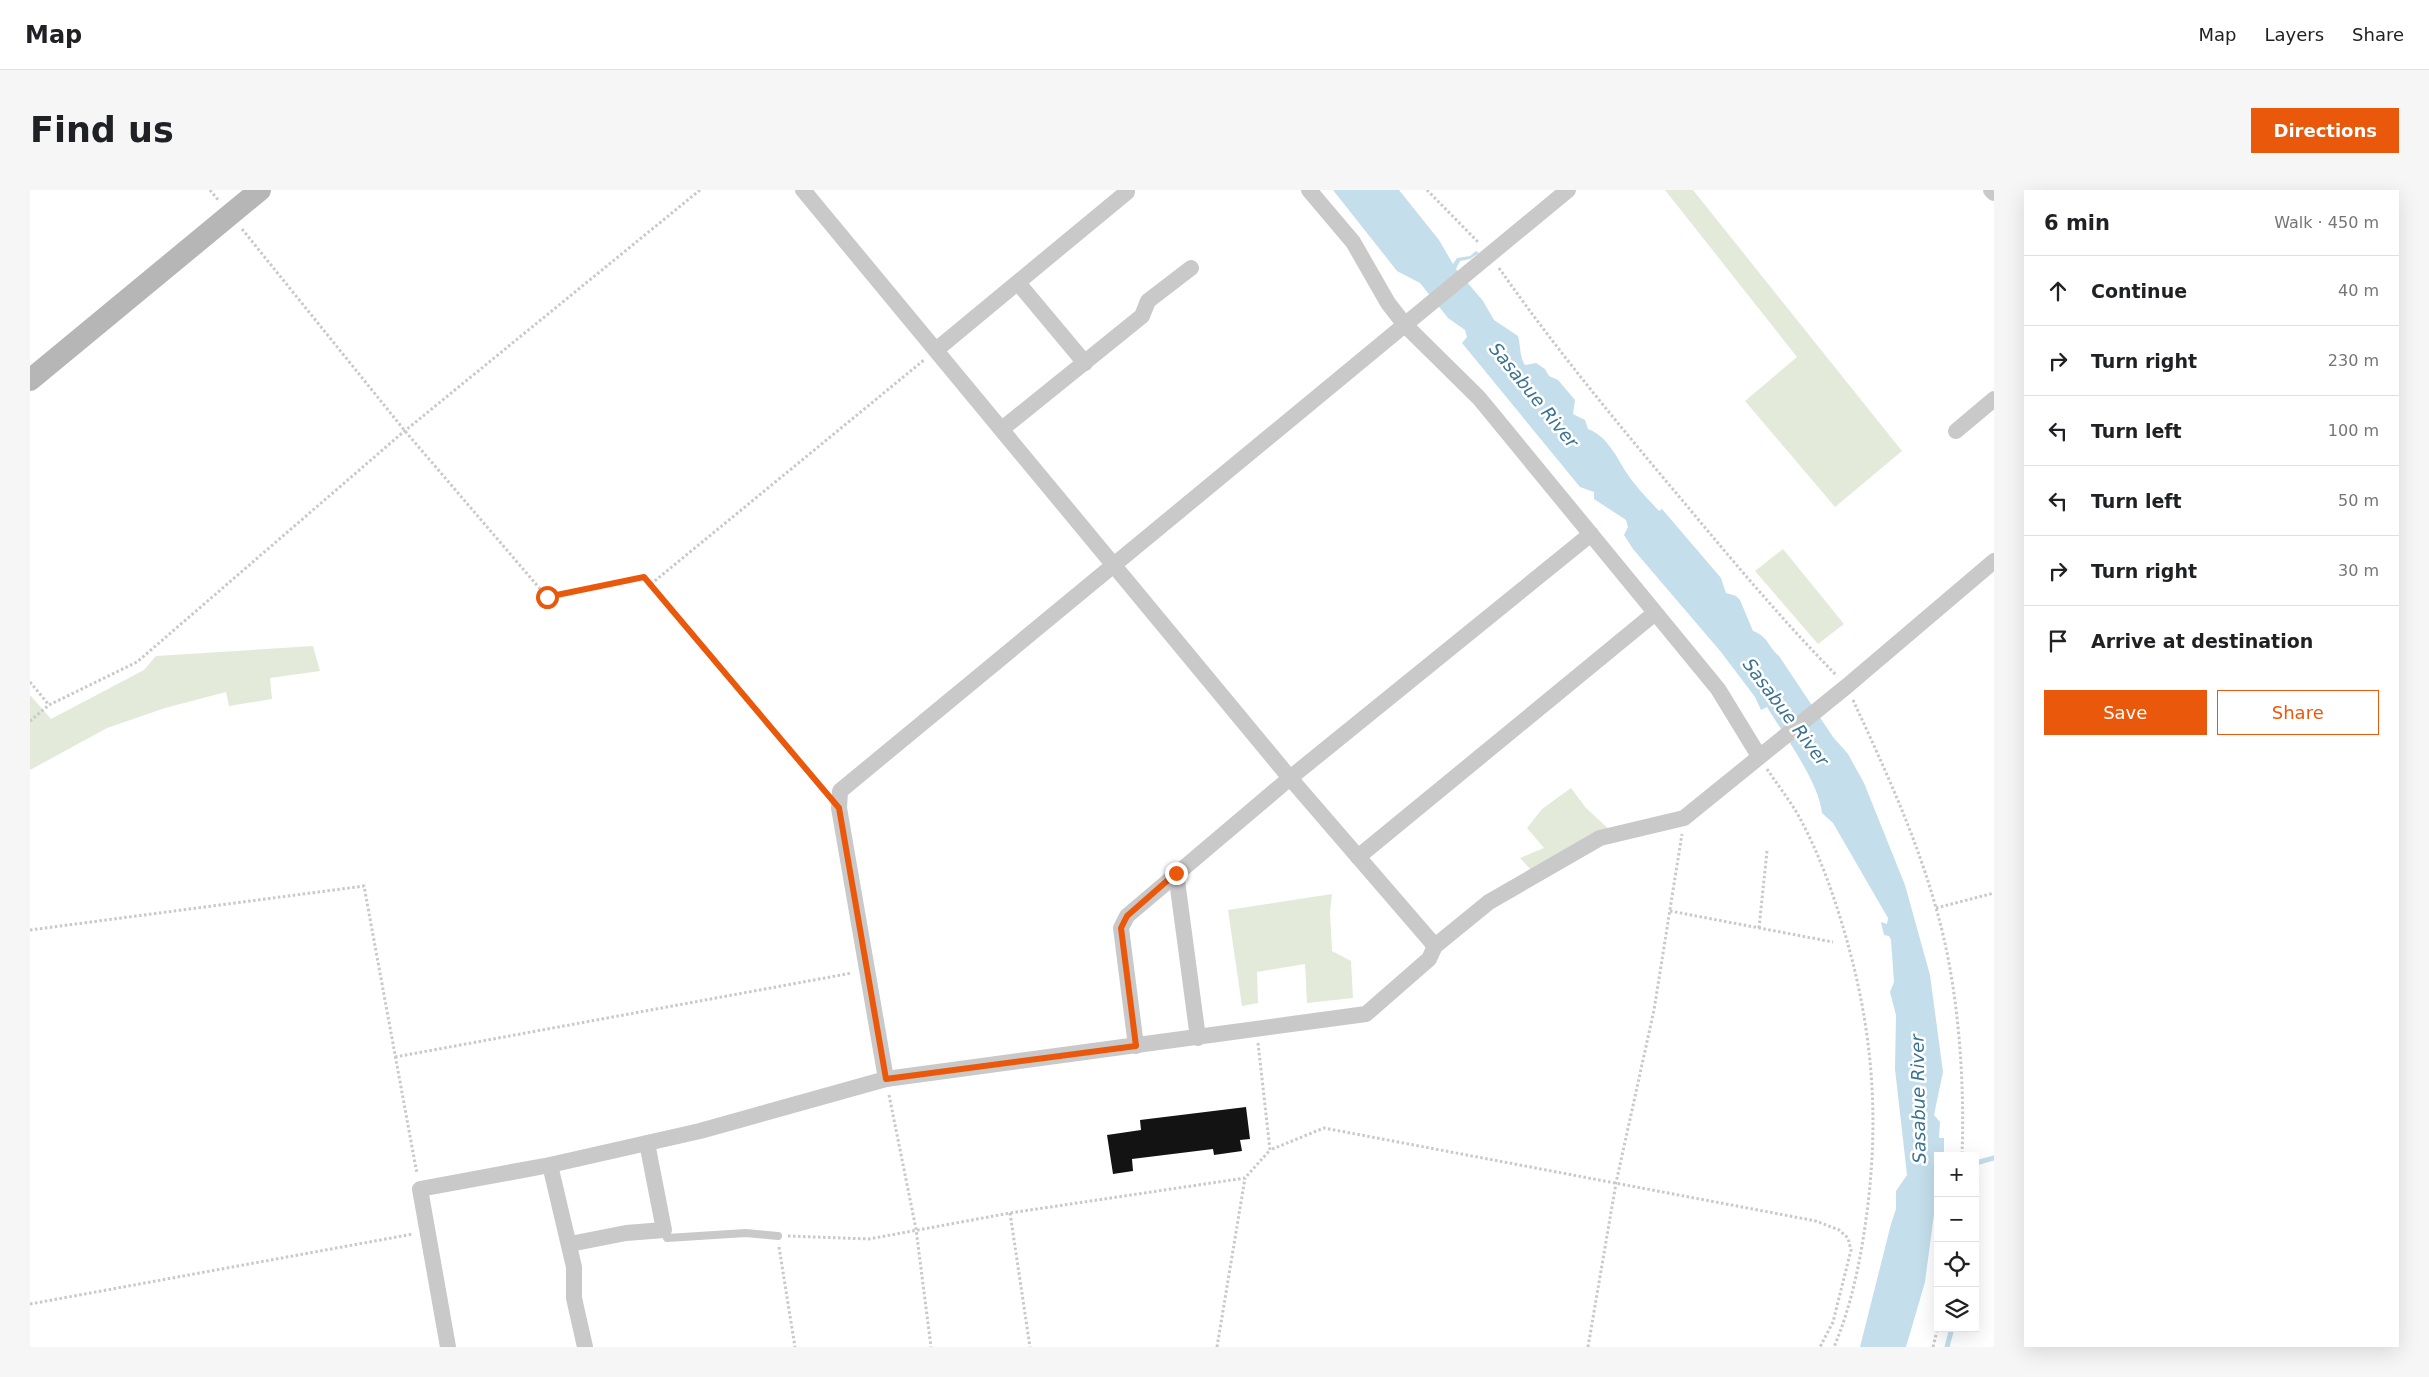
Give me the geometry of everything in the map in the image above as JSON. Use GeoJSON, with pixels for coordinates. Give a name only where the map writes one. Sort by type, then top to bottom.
{"type":"FeatureCollection","features":[{"type":"Feature","properties":{"kind":"street"},"geometry":{"type":"LineString","coordinates":[[30,380],[260,190]]}},
{"type":"Feature","properties":{"kind":"street"},"geometry":{"type":"LineString","coordinates":[[803,190],[1290,778],[1435,946]]}},
{"type":"Feature","properties":{"kind":"street"},"geometry":{"type":"LineString","coordinates":[[1309,190],[1353,242],[1388,303],[1479,398],[1718,689],[1759,756]]}},
{"type":"Feature","properties":{"kind":"street"},"geometry":{"type":"LineString","coordinates":[[886,1079],[839,808],[840,791],[1568,190]]}},
{"type":"Feature","properties":{"kind":"street"},"geometry":{"type":"LineString","coordinates":[[1991,190],[1994,193]]}},
{"type":"Feature","properties":{"kind":"street"},"geometry":{"type":"LineString","coordinates":[[936,350],[1127,192]]}},
{"type":"Feature","properties":{"kind":"street"},"geometry":{"type":"LineString","coordinates":[[1002,429],[1142,316],[1148,301],[1191,268]]}},
{"type":"Feature","properties":{"kind":"street"},"geometry":{"type":"LineString","coordinates":[[1018,283],[1085,363]]}},
{"type":"Feature","properties":{"kind":"street"},"geometry":{"type":"LineString","coordinates":[[1956,431],[1994,399]]}},
{"type":"Feature","properties":{"kind":"street"},"geometry":{"type":"LineString","coordinates":[[1136,1046],[1121,928],[1127,916],[1290,778],[1591,534]]}},
{"type":"Feature","properties":{"kind":"street"},"geometry":{"type":"LineString","coordinates":[[448,1347],[420,1188],[550,1165],[647,1144],[886,1079],[1366,1014],[1429,958],[1435,946],[1489,902],[1600,838],[1684,818],[1844,688],[1994,561]]}},
{"type":"Feature","properties":{"kind":"street"},"geometry":{"type":"LineString","coordinates":[[1358,856],[1655,613]]}},
{"type":"Feature","properties":{"kind":"street"},"geometry":{"type":"LineString","coordinates":[[1176,873],[1198,1038]]}},
{"type":"Feature","properties":{"kind":"street"},"geometry":{"type":"LineString","coordinates":[[570,1244],[626,1233],[664,1230],[647,1144]]}},
{"type":"Feature","properties":{"kind":"street"},"geometry":{"type":"LineString","coordinates":[[550,1165],[570,1244],[574,1267],[574,1298],[585,1347]]}},
{"type":"Feature","properties":{"kind":"lane"},"geometry":{"type":"LineString","coordinates":[[664,1230],[667,1238],[746,1233],[778,1236]]}},
{"type":"Feature","properties":{"kind":"path"},"geometry":{"type":"LineString","coordinates":[[30,721],[49,706],[137,662],[405,431],[700,190]]}},
{"type":"Feature","properties":{"kind":"path"},"geometry":{"type":"LineString","coordinates":[[1427,190],[1490,255],[1542,330],[1636,446],[1792,630],[1844,688],[1910,833],[1936,908],[1947,956],[1960,1042],[1962,1152]]}},
{"type":"Feature","properties":{"kind":"path"},"geometry":{"type":"LineString","coordinates":[[230,214],[405,431],[547,597],[644,577],[839,808]]}},
{"type":"Feature","properties":{"kind":"path"},"geometry":{"type":"LineString","coordinates":[[651,584],[936,350]]}},
{"type":"Feature","properties":{"kind":"path"},"geometry":{"type":"LineString","coordinates":[[30,682],[49,706]]}},
{"type":"Feature","properties":{"kind":"path"},"geometry":{"type":"LineString","coordinates":[[1759,756],[1797,813],[1826,874],[1861,994],[1871,1057],[1873,1160],[1863,1249],[1842,1329],[1834,1347]]}},
{"type":"Feature","properties":{"kind":"path"},"geometry":{"type":"LineString","coordinates":[[1588,1347],[1616,1183],[1654,1010],[1684,818]]}},
{"type":"Feature","properties":{"kind":"path"},"geometry":{"type":"LineString","coordinates":[[1759,928],[1767,852]]}},
{"type":"Feature","properties":{"kind":"path"},"geometry":{"type":"LineString","coordinates":[[30,930],[364,886],[420,1188]]}},
{"type":"Feature","properties":{"kind":"path"},"geometry":{"type":"LineString","coordinates":[[1936,908],[1994,893]]}},
{"type":"Feature","properties":{"kind":"path"},"geometry":{"type":"LineString","coordinates":[[1670,911],[1833,942]]}},
{"type":"Feature","properties":{"kind":"path"},"geometry":{"type":"LineString","coordinates":[[395,1056],[867,970]]}},
{"type":"Feature","properties":{"kind":"path"},"geometry":{"type":"LineString","coordinates":[[1256,1030],[1270,1150]]}},
{"type":"Feature","properties":{"kind":"path"},"geometry":{"type":"LineString","coordinates":[[886,1079],[916,1230],[931,1347]]}},
{"type":"Feature","properties":{"kind":"path"},"geometry":{"type":"LineString","coordinates":[[1217,1347],[1245,1178],[1270,1150],[1324,1128],[1816,1221],[1839,1230],[1848,1238],[1851,1250],[1833,1322],[1820,1347]]}},
{"type":"Feature","properties":{"kind":"path"},"geometry":{"type":"LineString","coordinates":[[795,1347],[778,1236],[869,1240],[1010,1213],[1245,1178]]}},
{"type":"Feature","properties":{"kind":"path"},"geometry":{"type":"LineString","coordinates":[[1010,1213],[1030,1347]]}},
{"type":"Feature","properties":{"kind":"path"},"geometry":{"type":"LineString","coordinates":[[30,1304],[427,1231]]}},
{"type":"Feature","properties":{"kind":"path"},"geometry":{"type":"LineString","coordinates":[[1933,1347],[1937,1332]]}},
{"type":"Feature","properties":{"kind":"green space"},"geometry":{"type":"Polygon","coordinates":[[[1665,190],[1693,190],[1902,451],[1835,507],[1745,401],[1797,357],[1665,190]]]}},
{"type":"Feature","properties":{"kind":"green space"},"geometry":{"type":"Polygon","coordinates":[[[1783,549],[1844,624],[1818,644],[1755,571],[1783,549]]]}},
{"type":"Feature","properties":{"kind":"green space"},"geometry":{"type":"Polygon","coordinates":[[[313,646],[320,671],[270,678],[272,699],[229,706],[226,692],[165,708],[107,728],[30,770],[30,695],[51,719],[144,670],[156,656],[313,646]]]}},
{"type":"Feature","properties":{"kind":"green space"},"geometry":{"type":"Polygon","coordinates":[[[1571,788],[1586,808],[1611,831],[1531,870],[1520,858],[1544,848],[1527,828],[1542,809],[1571,788]]]}},
{"type":"Feature","properties":{"kind":"green space"},"geometry":{"type":"Polygon","coordinates":[[[1332,894],[1330,912],[1332,951],[1351,961],[1353,998],[1307,1003],[1305,964],[1257,972],[1258,1003],[1242,1006],[1228,910],[1332,894]]]}},
{"type":"Feature","properties":{"kind":"water","name":"Sasabue River"},"geometry":{"type":"Polygon","coordinates":[[[1333,190],[1399,190],[1439,240],[1453,264],[1457,258],[1470,256],[1476,251],[1479,253],[1470,259],[1460,261],[1456,269],[1483,301],[1494,320],[1518,336],[1525,365],[1536,363],[1545,369],[1549,376],[1558,380],[1575,400],[1573,414],[1585,420],[1588,429],[1606,441],[1637,487],[1659,511],[1662,509],[1721,578],[1726,593],[1736,596],[1740,600],[1753,631],[1762,636],[1779,656],[1833,737],[1848,754],[1864,783],[1905,885],[1930,975],[1943,1072],[1934,1115],[1940,1122],[1939,1138],[1944,1138],[1944,1152],[1934,1152],[1934,1214],[1925,1282],[1906,1347],[1860,1347],[1896,1209],[1896,1191],[1907,1175],[1895,1069],[1896,1015],[1890,992],[1894,982],[1891,940],[1889,936],[1884,935],[1881,922],[1887,924],[1888,918],[1833,823],[1822,813],[1815,787],[1808,773],[1767,707],[1761,710],[1755,697],[1721,652],[1633,549],[1624,535],[1628,527],[1626,520],[1594,499],[1594,492],[1580,487],[1462,343],[1467,337],[1465,330],[1448,318],[1420,283],[1397,271],[1333,190]]]}},
{"type":"Feature","properties":{"kind":"building"},"geometry":{"type":"Polygon","coordinates":[[[1246,1107],[1250,1139],[1240,1140],[1242,1151],[1214,1155],[1213,1149],[1132,1159],[1133,1171],[1113,1174],[1107,1135],[1141,1130],[1140,1120],[1246,1107]]]}},
{"type":"Feature","properties":{"kind":"waterway"},"geometry":{"type":"LineString","coordinates":[[1979,1162],[1994,1158]]}},
{"type":"Feature","properties":{"kind":"waterway"},"geometry":{"type":"LineString","coordinates":[[1947,1347],[1951,1332]]}},
{"type":"Feature","properties":{"kind":"route"},"geometry":{"type":"LineString","coordinates":[[547,597],[644,577],[839,808],[886,1079],[1136,1046],[1121,928],[1127,916],[1176,873]]}}]}
